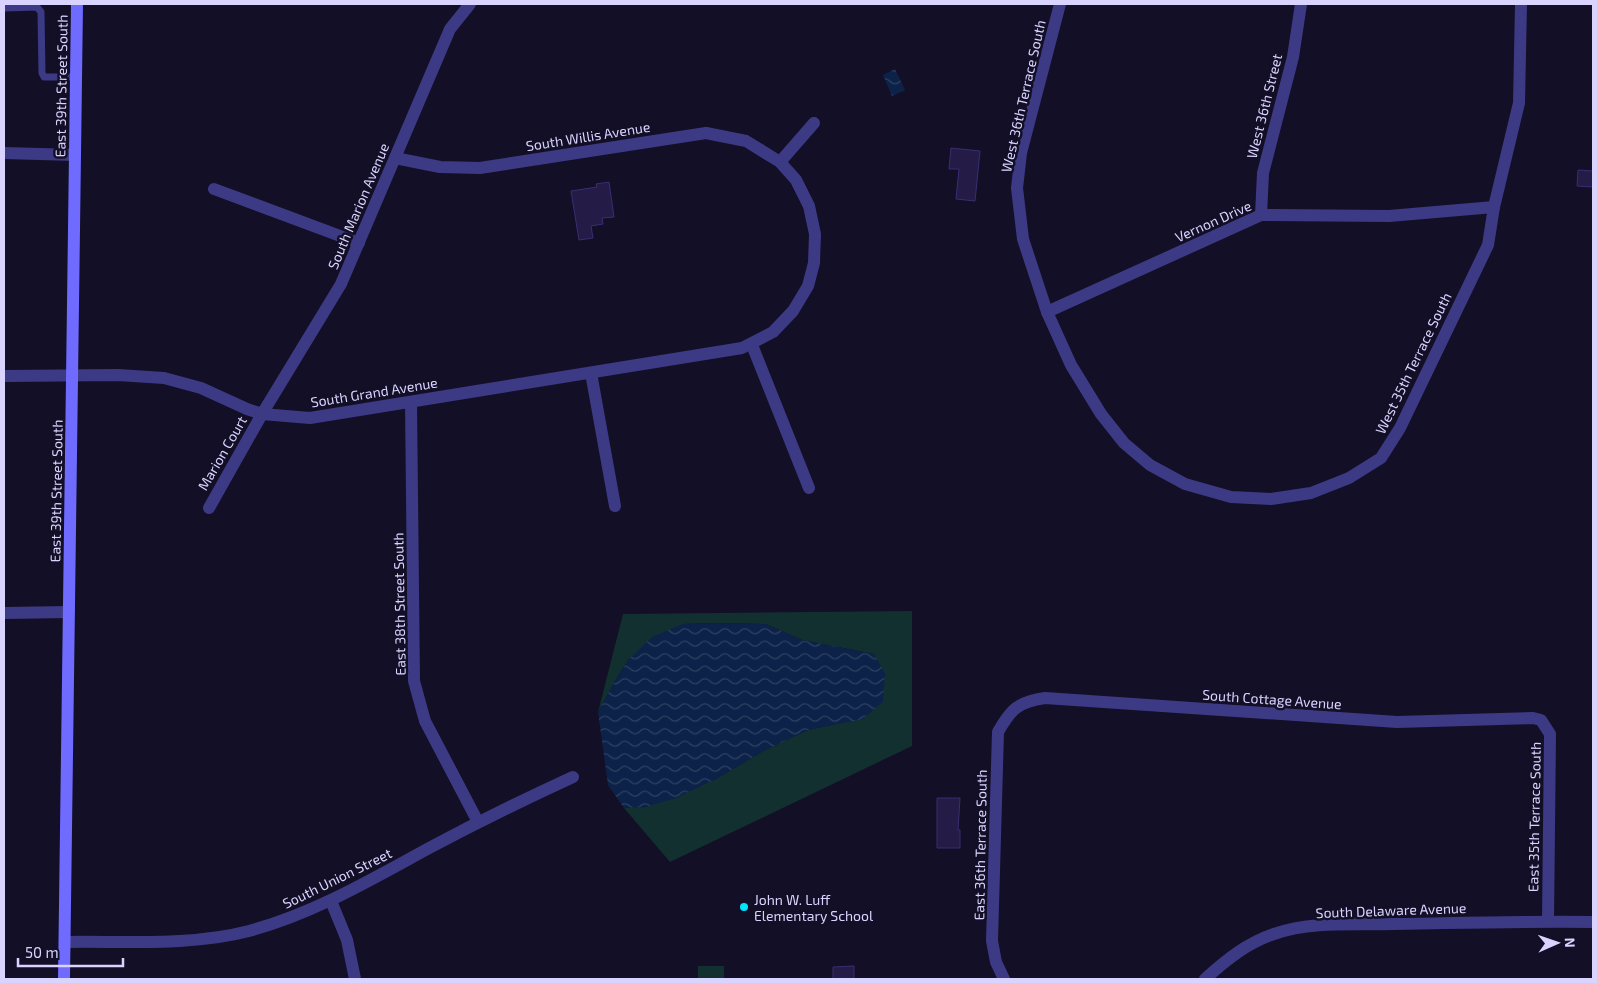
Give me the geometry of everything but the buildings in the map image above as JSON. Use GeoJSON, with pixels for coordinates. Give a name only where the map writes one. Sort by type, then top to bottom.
{"type":"FeatureCollection","features":[{"type":"Feature","properties":{"kind":"main road","name":"East 39th Street South"},"geometry":{"type":"LineString","coordinates":[[64,979],[78,4]]}},
{"type":"Feature","properties":{"kind":"street","name":"South Marion Avenue"},"geometry":{"type":"LineString","coordinates":[[262,414],[341,284],[450,29],[470,4]]}},
{"type":"Feature","properties":{"kind":"street","name":"West 36th Terrace South"},"geometry":{"type":"LineString","coordinates":[[1047,312],[1023,239],[1017,188],[1022,153],[1060,4]]}},
{"type":"Feature","properties":{"kind":"street","name":"West 36th Street"},"geometry":{"type":"LineString","coordinates":[[1261,216],[1263,173],[1293,57],[1301,4]]}},
{"type":"Feature","properties":{"kind":"street","name":"West 35th Terrace South"},"geometry":{"type":"LineString","coordinates":[[1047,312],[1071,365],[1101,414],[1124,443],[1150,465],[1185,484],[1231,497],[1271,499],[1311,493],[1349,478],[1381,458],[1400,428],[1488,245],[1494,207],[1519,103],[1522,4]]}},
{"type":"Feature","properties":{"kind":"street"},"geometry":{"type":"LineString","coordinates":[[780,162],[814,123]]}},
{"type":"Feature","properties":{"kind":"street","name":"South Willis Avenue"},"geometry":{"type":"LineString","coordinates":[[395,158],[440,167],[480,168],[706,133],[746,141],[780,162],[796,180],[809,206],[815,234],[814,263],[808,286],[793,311],[773,332],[752,344]]}},
{"type":"Feature","properties":{"kind":"street"},"geometry":{"type":"LineString","coordinates":[[4,153],[75,156]]}},
{"type":"Feature","properties":{"kind":"street"},"geometry":{"type":"LineString","coordinates":[[214,189],[359,243]]}},
{"type":"Feature","properties":{"kind":"street","name":"Vernon Drive"},"geometry":{"type":"LineString","coordinates":[[1047,312],[1261,216],[1389,216],[1494,207]]}},
{"type":"Feature","properties":{"kind":"street"},"geometry":{"type":"LineString","coordinates":[[752,344],[809,488]]}},
{"type":"Feature","properties":{"kind":"street","name":"South Grand Avenue"},"geometry":{"type":"LineString","coordinates":[[4,376],[118,375],[164,378],[201,388],[247,410],[262,414],[310,418],[742,348],[752,344]]}},
{"type":"Feature","properties":{"kind":"street"},"geometry":{"type":"LineString","coordinates":[[591,373],[615,506]]}},
{"type":"Feature","properties":{"kind":"street","name":"East 38th Street South"},"geometry":{"type":"LineString","coordinates":[[412,402],[414,681],[425,720],[478,822]]}},
{"type":"Feature","properties":{"kind":"street","name":"Marion Court"},"geometry":{"type":"LineString","coordinates":[[209,508],[262,414]]}},
{"type":"Feature","properties":{"kind":"street"},"geometry":{"type":"LineString","coordinates":[[4,612],[69,612]]}},
{"type":"Feature","properties":{"kind":"street","name":"South Cottage Avenue"},"geometry":{"type":"LineString","coordinates":[[1009,713],[1028,700],[1045,698],[1397,722],[1537,719]]}},
{"type":"Feature","properties":{"kind":"street","name":"East 36th Terrace South"},"geometry":{"type":"LineString","coordinates":[[1004,979],[996,962],[992,941],[998,732],[1009,713]]}},
{"type":"Feature","properties":{"kind":"street","name":"East 35th Terrace South"},"geometry":{"type":"LineString","coordinates":[[1537,719],[1541,720],[1550,734],[1548,921]]}},
{"type":"Feature","properties":{"kind":"street","name":"South Union Street"},"geometry":{"type":"LineString","coordinates":[[65,942],[211,938],[248,931],[284,920],[331,901],[478,822],[573,777]]}},
{"type":"Feature","properties":{"kind":"street"},"geometry":{"type":"LineString","coordinates":[[331,901],[347,940],[355,979]]}},
{"type":"Feature","properties":{"kind":"street","name":"South Delaware Avenue"},"geometry":{"type":"LineString","coordinates":[[1205,979],[1227,959],[1254,942],[1276,933],[1315,926],[1548,921],[1593,922]]}},
{"type":"Feature","properties":{"kind":"lane"},"geometry":{"type":"LineString","coordinates":[[4,8],[37,7],[41,12],[42,73],[44,77],[76,77]]}},
{"type":"Feature","properties":{"kind":"green space"},"geometry":{"type":"Polygon","coordinates":[[[912,611],[912,746],[670,862],[624,808],[646,807],[716,779],[765,750],[808,730],[863,718],[874,654],[802,640],[766,624],[683,624],[628,660],[598,712],[623,614],[912,611]]]}},
{"type":"Feature","properties":{"kind":"green space"},"geometry":{"type":"Polygon","coordinates":[[[698,966],[724,966],[724,979],[698,979],[698,966]]]}},
{"type":"Feature","properties":{"kind":"water"},"geometry":{"type":"Polygon","coordinates":[[[895,69],[905,90],[892,96],[883,75],[895,69]]]}},
{"type":"Feature","properties":{"kind":"water"},"geometry":{"type":"Polygon","coordinates":[[[683,624],[766,624],[802,640],[874,654],[885,673],[883,702],[863,719],[808,730],[765,750],[716,779],[676,798],[646,807],[624,808],[608,785],[598,712],[628,660],[652,637],[683,624]]]}},
{"type":"Feature","properties":{"kind":"place","name":"John W. Luff Elementary School"},"geometry":{"type":"Point","coordinates":[744,907]}}]}
